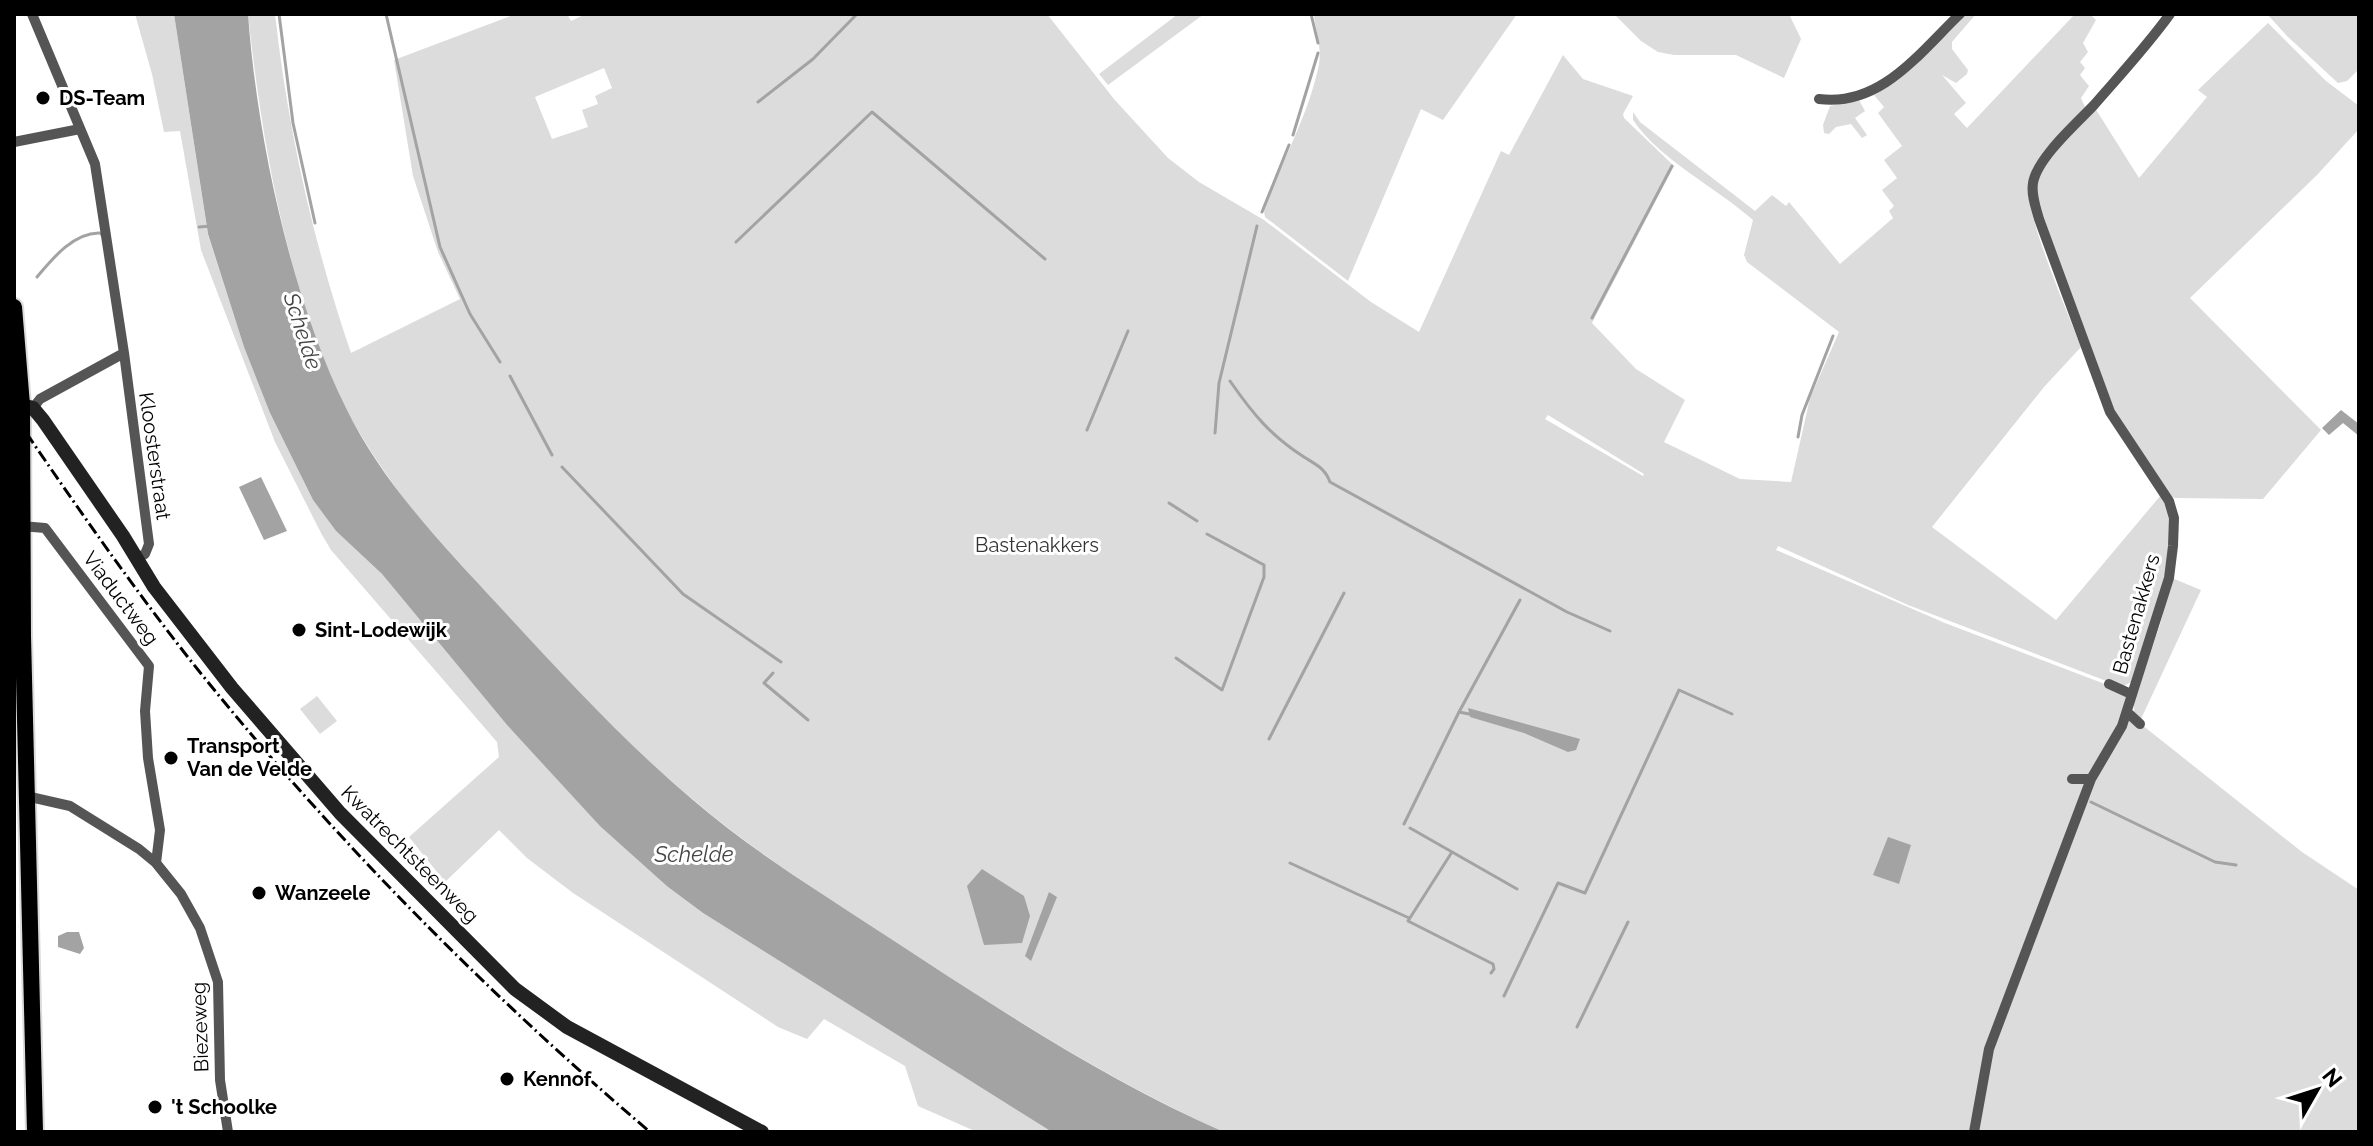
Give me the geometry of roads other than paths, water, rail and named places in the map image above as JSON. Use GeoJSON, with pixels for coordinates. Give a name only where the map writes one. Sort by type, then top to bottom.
{"type":"FeatureCollection","features":[{"type":"Feature","properties":{"kind":"main road"},"geometry":{"type":"LineString","coordinates":[[14,307],[27,406],[17,438],[35,1132]]}},
{"type":"Feature","properties":{"kind":"street","name":"Kloosterstraat"},"geometry":{"type":"LineString","coordinates":[[32,14],[95,164],[149,544],[145,554],[137,558]]}},
{"type":"Feature","properties":{"kind":"street"},"geometry":{"type":"LineString","coordinates":[[1819,99],[1837,102],[1876,90],[1915,59],[1960,14]]}},
{"type":"Feature","properties":{"kind":"street","name":"Bastenakkers"},"geometry":{"type":"LineString","coordinates":[[1974,1132],[1989,1049],[2091,779],[2127,712],[2169,578],[2174,518],[2169,501],[2110,412],[2039,219],[2033,181],[2040,166],[2145,47],[2170,14]]}},
{"type":"Feature","properties":{"kind":"street"},"geometry":{"type":"LineString","coordinates":[[14,142],[80,129]]}},
{"type":"Feature","properties":{"kind":"street"},"geometry":{"type":"LineString","coordinates":[[27,406],[124,353]]}},
{"type":"Feature","properties":{"kind":"street","name":"Kwatrechtsteenweg"},"geometry":{"type":"LineString","coordinates":[[27,406],[137,558],[169,608],[280,745],[374,850],[515,989],[567,1027],[762,1132]]}},
{"type":"Feature","properties":{"kind":"street","name":"Viaductweg"},"geometry":{"type":"LineString","coordinates":[[21,526],[45,528],[149,666],[145,711],[148,758],[160,830],[156,863]]}},
{"type":"Feature","properties":{"kind":"street"},"geometry":{"type":"LineString","coordinates":[[2109,684],[2131,694]]}},
{"type":"Feature","properties":{"kind":"street"},"geometry":{"type":"LineString","coordinates":[[2127,712],[2140,724]]}},
{"type":"Feature","properties":{"kind":"street"},"geometry":{"type":"LineString","coordinates":[[2072,779],[2091,779]]}},
{"type":"Feature","properties":{"kind":"street","name":"Biezeweg"},"geometry":{"type":"LineString","coordinates":[[26,802],[55,802],[70,806],[156,863],[181,894],[200,928],[215,971],[221,1033],[220,1080],[228,1132]]}},
{"type":"Feature","properties":{"kind":"water","name":"Schelde"},"geometry":{"type":"Polygon","coordinates":[[[174,14],[248,14],[259,112],[280,216],[309,317],[346,408],[378,462],[415,512],[546,656],[667,777],[763,854],[1051,1041],[1136,1089],[1224,1132],[1052,1132],[703,913],[668,887],[600,826],[507,725],[382,574],[336,531],[313,500],[270,413],[244,347],[208,234],[174,14]]]}},
{"type":"Feature","properties":{"kind":"water"},"geometry":{"type":"Polygon","coordinates":[[[2341,410],[2359,424],[2359,436],[2343,423],[2329,435],[2322,428],[2341,410]]]}},
{"type":"Feature","properties":{"kind":"water"},"geometry":{"type":"Polygon","coordinates":[[[261,477],[287,531],[264,540],[239,487],[261,477]]]}},
{"type":"Feature","properties":{"kind":"water"},"geometry":{"type":"Polygon","coordinates":[[[1468,708],[1580,739],[1576,750],[1568,752],[1524,733],[1470,717],[1468,708]]]}},
{"type":"Feature","properties":{"kind":"water"},"geometry":{"type":"Polygon","coordinates":[[[1888,837],[1911,845],[1899,884],[1873,875],[1888,837]]]}},
{"type":"Feature","properties":{"kind":"water"},"geometry":{"type":"Polygon","coordinates":[[[982,869],[1024,896],[1030,916],[1022,943],[984,945],[967,886],[982,869]]]}},
{"type":"Feature","properties":{"kind":"water"},"geometry":{"type":"Polygon","coordinates":[[[1049,892],[1057,897],[1031,961],[1025,956],[1049,892]]]}},
{"type":"Feature","properties":{"kind":"water"},"geometry":{"type":"Polygon","coordinates":[[[79,932],[84,948],[80,954],[58,947],[58,936],[79,932]]]}},
{"type":"Feature","properties":{"kind":"waterway"},"geometry":{"type":"LineString","coordinates":[[279,14],[293,123],[315,223]]}},
{"type":"Feature","properties":{"kind":"waterway"},"geometry":{"type":"LineString","coordinates":[[386,14],[440,247],[470,314],[500,362]]}},
{"type":"Feature","properties":{"kind":"waterway"},"geometry":{"type":"LineString","coordinates":[[758,102],[813,59],[857,14]]}},
{"type":"Feature","properties":{"kind":"waterway"},"geometry":{"type":"LineString","coordinates":[[1311,14],[1318,43]]}},
{"type":"Feature","properties":{"kind":"waterway"},"geometry":{"type":"LineString","coordinates":[[1293,135],[1318,53]]}},
{"type":"Feature","properties":{"kind":"waterway"},"geometry":{"type":"LineString","coordinates":[[736,242],[872,112],[1045,259]]}},
{"type":"Feature","properties":{"kind":"waterway"},"geometry":{"type":"LineString","coordinates":[[1262,212],[1289,145]]}},
{"type":"Feature","properties":{"kind":"waterway"},"geometry":{"type":"LineString","coordinates":[[1592,318],[1672,166]]}},
{"type":"Feature","properties":{"kind":"waterway"},"geometry":{"type":"LineString","coordinates":[[199,227],[211,226]]}},
{"type":"Feature","properties":{"kind":"waterway"},"geometry":{"type":"LineString","coordinates":[[1215,433],[1219,383],[1257,226]]}},
{"type":"Feature","properties":{"kind":"waterway"},"geometry":{"type":"LineString","coordinates":[[37,277],[57,255],[81,237],[100,233],[103,236]]}},
{"type":"Feature","properties":{"kind":"waterway"},"geometry":{"type":"LineString","coordinates":[[1087,430],[1128,331]]}},
{"type":"Feature","properties":{"kind":"waterway"},"geometry":{"type":"LineString","coordinates":[[1798,437],[1802,415],[1833,336]]}},
{"type":"Feature","properties":{"kind":"waterway"},"geometry":{"type":"LineString","coordinates":[[510,376],[552,455]]}},
{"type":"Feature","properties":{"kind":"waterway"},"geometry":{"type":"LineString","coordinates":[[1230,381],[1263,423],[1292,449],[1319,467],[1330,482],[1567,612],[1610,631]]}},
{"type":"Feature","properties":{"kind":"waterway"},"geometry":{"type":"LineString","coordinates":[[562,467],[683,594],[781,662]]}},
{"type":"Feature","properties":{"kind":"waterway"},"geometry":{"type":"LineString","coordinates":[[1169,503],[1197,521]]}},
{"type":"Feature","properties":{"kind":"waterway"},"geometry":{"type":"LineString","coordinates":[[1176,658],[1222,690],[1264,577],[1264,565],[1207,534]]}},
{"type":"Feature","properties":{"kind":"waterway"},"geometry":{"type":"LineString","coordinates":[[1269,739],[1344,593]]}},
{"type":"Feature","properties":{"kind":"waterway"},"geometry":{"type":"LineString","coordinates":[[1404,824],[1459,712],[1520,600]]}},
{"type":"Feature","properties":{"kind":"waterway"},"geometry":{"type":"LineString","coordinates":[[773,673],[764,683],[808,720]]}},
{"type":"Feature","properties":{"kind":"waterway"},"geometry":{"type":"LineString","coordinates":[[1504,996],[1558,883],[1585,893],[1679,690],[1732,714]]}},
{"type":"Feature","properties":{"kind":"waterway"},"geometry":{"type":"LineString","coordinates":[[1459,712],[1469,714]]}},
{"type":"Feature","properties":{"kind":"waterway"},"geometry":{"type":"LineString","coordinates":[[2091,802],[2215,862],[2236,865]]}},
{"type":"Feature","properties":{"kind":"waterway"},"geometry":{"type":"LineString","coordinates":[[1410,828],[1517,889]]}},
{"type":"Feature","properties":{"kind":"waterway"},"geometry":{"type":"LineString","coordinates":[[1452,852],[1408,921],[1493,964],[1491,973]]}},
{"type":"Feature","properties":{"kind":"waterway"},"geometry":{"type":"LineString","coordinates":[[1290,863],[1409,918]]}},
{"type":"Feature","properties":{"kind":"waterway"},"geometry":{"type":"LineString","coordinates":[[1577,1027],[1628,922]]}},
{"type":"Feature","properties":{"kind":"railway"},"geometry":{"type":"LineString","coordinates":[[14,415],[164,627],[294,784],[466,964],[650,1132]]}},
{"type":"Feature","properties":{"kind":"place","name":"DS-Team"},"geometry":{"type":"Point","coordinates":[43,98]}},
{"type":"Feature","properties":{"kind":"place","name":"Sint-Lodewijk"},"geometry":{"type":"Point","coordinates":[299,630]}},
{"type":"Feature","properties":{"kind":"place","name":"Transport Van de Velde"},"geometry":{"type":"Point","coordinates":[171,758]}},
{"type":"Feature","properties":{"kind":"place","name":"Wanzeele"},"geometry":{"type":"Point","coordinates":[259,893]}},
{"type":"Feature","properties":{"kind":"place","name":"Kennof"},"geometry":{"type":"Point","coordinates":[507,1079]}},
{"type":"Feature","properties":{"kind":"place","name":"'t Schoolke"},"geometry":{"type":"Point","coordinates":[155,1107]}}]}
